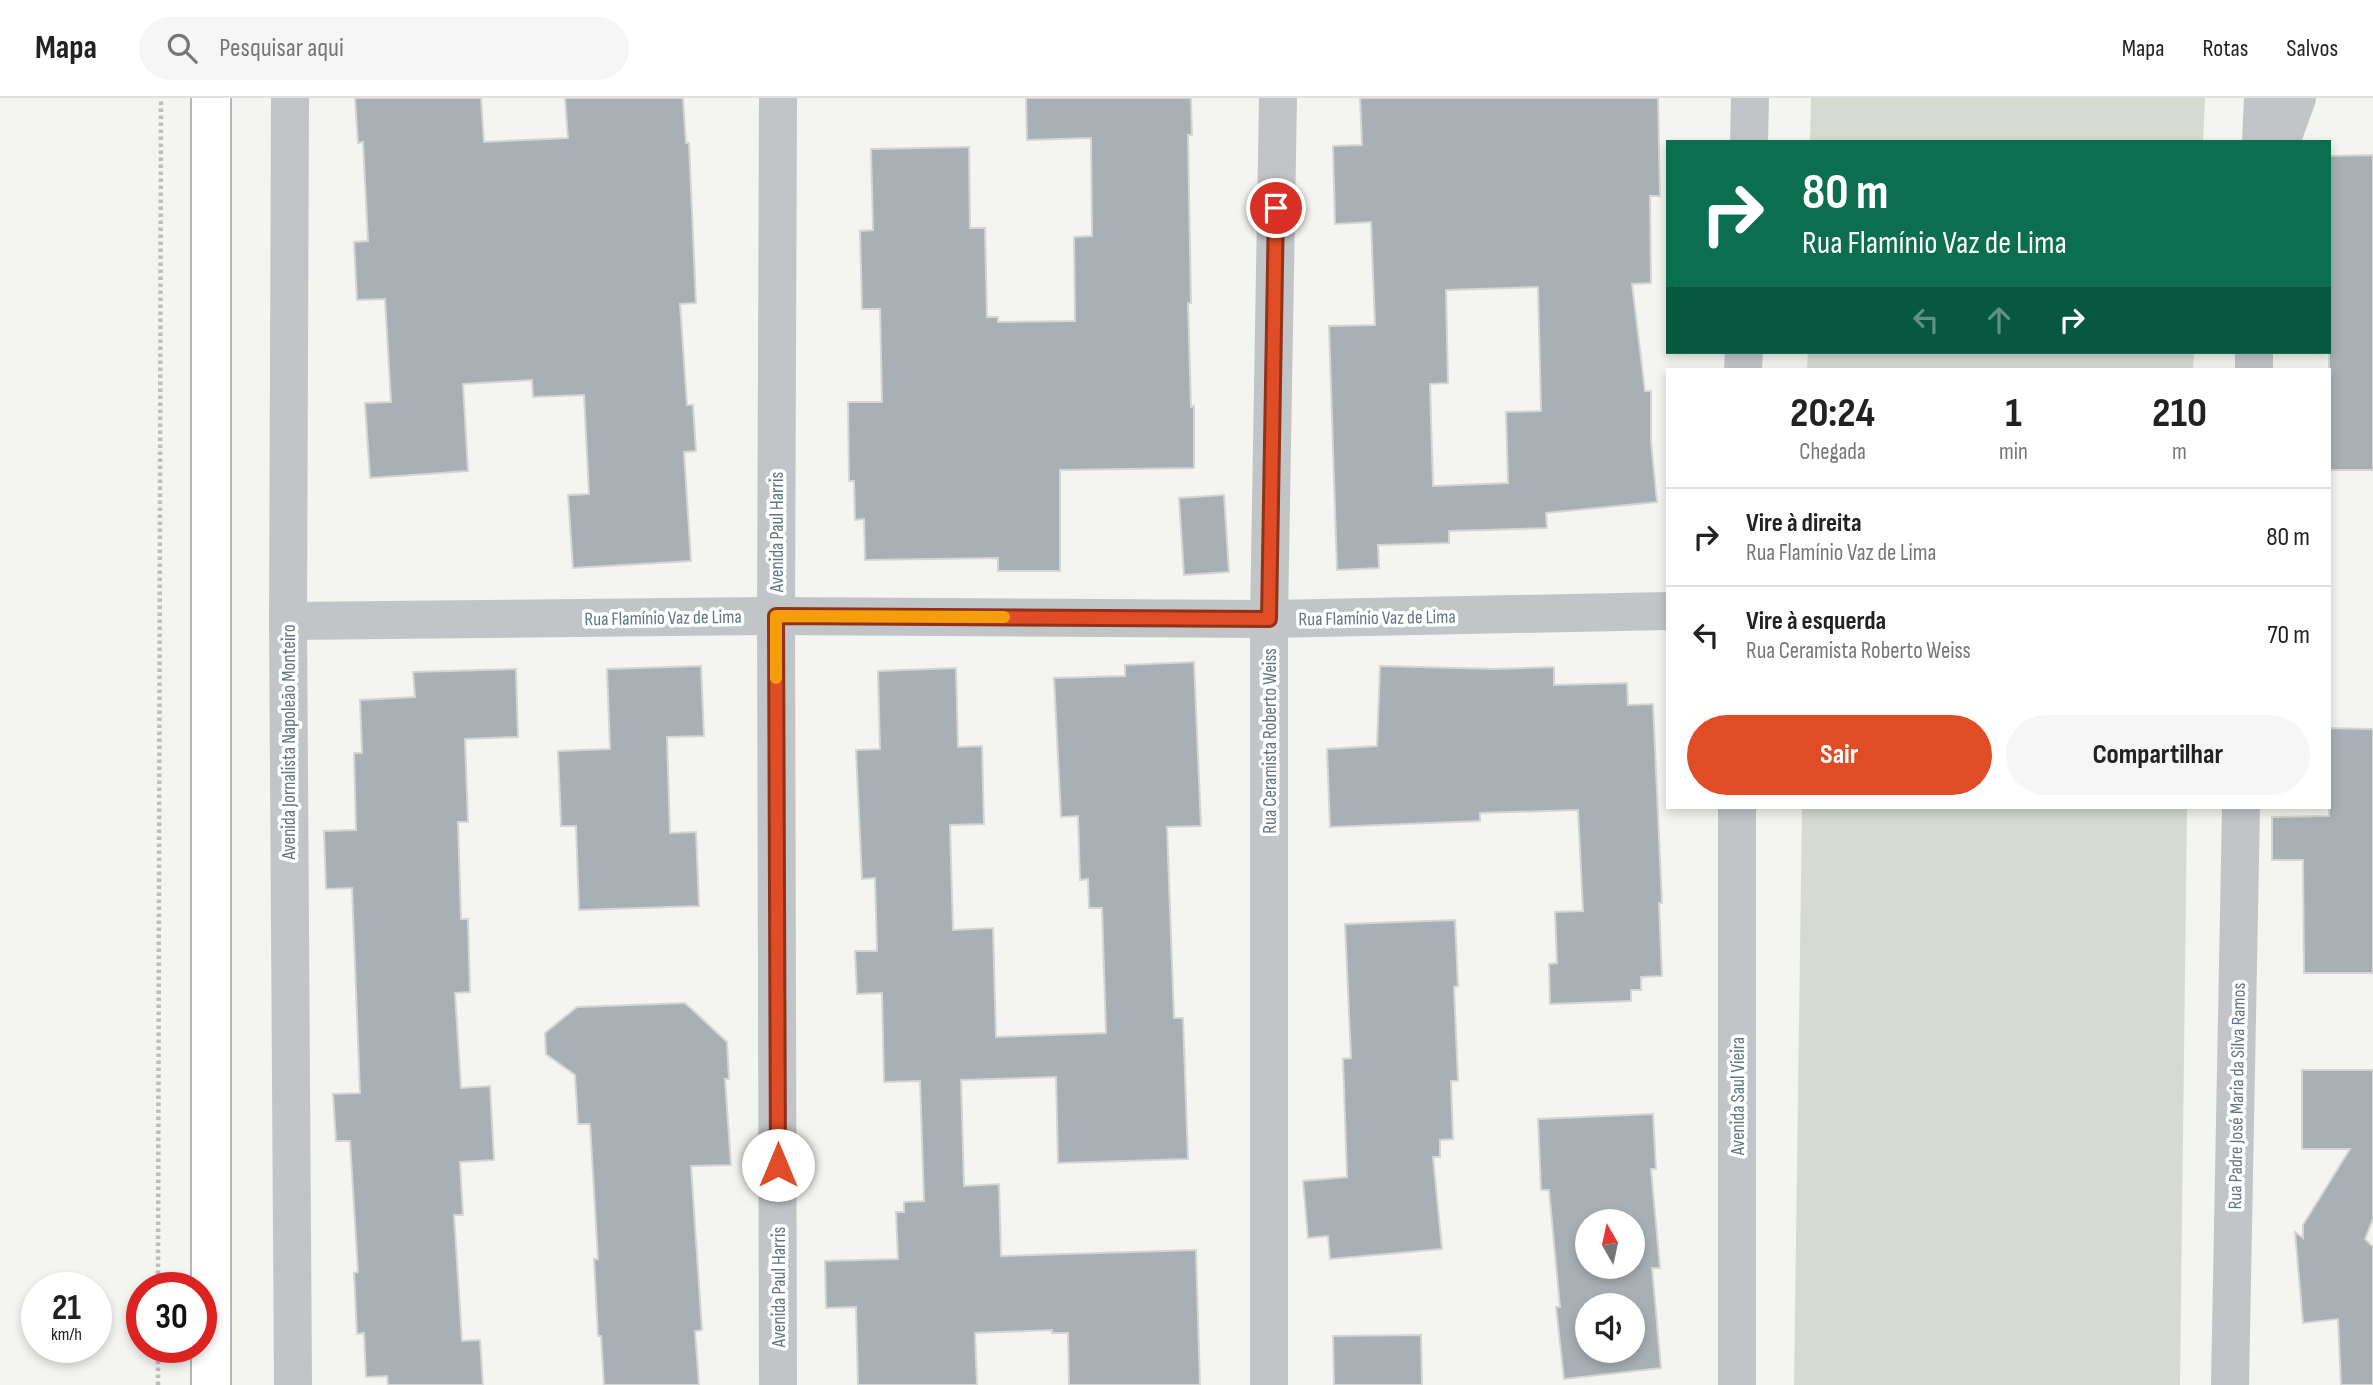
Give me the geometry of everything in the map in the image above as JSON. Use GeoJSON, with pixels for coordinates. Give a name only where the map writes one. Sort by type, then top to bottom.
{"type":"FeatureCollection","features":[{"type":"Feature","properties":{"kind":"street"},"geometry":{"type":"LineString","coordinates":[[211,98],[211,1385]]}},
{"type":"Feature","properties":{"kind":"street","name":"Avenida Jornalista Napoleão Monteiro"},"geometry":{"type":"LineString","coordinates":[[290,98],[288,621],[293,1385]]}},
{"type":"Feature","properties":{"kind":"street","name":"Avenida Paul Harris"},"geometry":{"type":"LineString","coordinates":[[778,98],[778,1385]]}},
{"type":"Feature","properties":{"kind":"street","name":"Rua Ceramista Roberto Weiss"},"geometry":{"type":"LineString","coordinates":[[1269,1385],[1269,619],[1278,98]]}},
{"type":"Feature","properties":{"kind":"street"},"geometry":{"type":"LineString","coordinates":[[1749,140],[1750,98]]}},
{"type":"Feature","properties":{"kind":"street"},"geometry":{"type":"LineString","coordinates":[[2261,140],[2263,98]]}},
{"type":"Feature","properties":{"kind":"street"},"geometry":{"type":"LineString","coordinates":[[2282,140],[2297,98]]}},
{"type":"Feature","properties":{"kind":"street","name":"Rua Flamínio Vaz de Lima"},"geometry":{"type":"LineString","coordinates":[[288,621],[776,616],[1269,619],[1666,611]]}},
{"type":"Feature","properties":{"kind":"street","name":"Avenida Saul Vieira"},"geometry":{"type":"LineString","coordinates":[[1737,809],[1737,1385]]}},
{"type":"Feature","properties":{"kind":"street","name":"Rua Padre José Maria da Silva Ramos"},"geometry":{"type":"LineString","coordinates":[[2231,1385],[2241,809]]}},
{"type":"Feature","properties":{"kind":"path"},"geometry":{"type":"LineString","coordinates":[[158,1272],[161,98]]}},
{"type":"Feature","properties":{"kind":"path"},"geometry":{"type":"LineString","coordinates":[[158,1363],[158,1385]]}},
{"type":"Feature","properties":{"kind":"shaded area"},"geometry":{"type":"Polygon","coordinates":[[[1811,98],[2205,98],[2203,140],[1810,140],[1811,98]]]}},
{"type":"Feature","properties":{"kind":"shaded area"},"geometry":{"type":"Polygon","coordinates":[[[1808,354],[2194,354],[2193,368],[1807,368],[1808,354]]]}},
{"type":"Feature","properties":{"kind":"shaded area"},"geometry":{"type":"Polygon","coordinates":[[[1802,809],[2187,809],[2180,1385],[1794,1385],[1802,809]]]}},
{"type":"Feature","properties":{"kind":"building"},"geometry":{"type":"Polygon","coordinates":[[[355,98],[481,98],[484,142],[568,138],[565,98],[683,98],[686,143],[689,143],[696,303],[680,304],[687,405],[693,405],[696,451],[684,452],[691,561],[573,568],[568,495],[589,494],[584,395],[533,397],[532,380],[463,384],[468,471],[370,478],[365,403],[391,402],[385,299],[357,300],[354,242],[368,241],[363,142],[358,143],[355,98]]]}},
{"type":"Feature","properties":{"kind":"building"},"geometry":{"type":"Polygon","coordinates":[[[1026,98],[1191,98],[1192,135],[1188,135],[1191,303],[1188,303],[1191,407],[1194,406],[1194,468],[1060,470],[1060,571],[998,571],[998,558],[865,560],[864,519],[855,520],[854,481],[849,481],[848,402],[882,402],[880,309],[862,309],[860,231],[873,230],[871,149],[969,147],[970,228],[985,228],[987,317],[998,317],[998,322],[1075,321],[1074,237],[1092,236],[1091,138],[1027,140],[1026,98]]]}},
{"type":"Feature","properties":{"kind":"building"},"geometry":{"type":"Polygon","coordinates":[[[1360,98],[1658,98],[1660,196],[1650,196],[1651,283],[1632,284],[1645,391],[1651,391],[1651,441],[1657,502],[1546,513],[1547,528],[1449,531],[1449,543],[1378,545],[1379,568],[1337,570],[1329,326],[1375,325],[1371,222],[1335,224],[1333,146],[1362,145],[1360,98]],[[1538,287],[1446,290],[1448,383],[1430,384],[1433,486],[1508,483],[1506,412],[1541,411],[1538,287]]]}},
{"type":"Feature","properties":{"kind":"building"},"geometry":{"type":"Polygon","coordinates":[[[2373,155],[2373,470],[2331,470],[2331,156],[2373,155]]]}},
{"type":"Feature","properties":{"kind":"building"},"geometry":{"type":"Polygon","coordinates":[[[1224,495],[1229,572],[1184,575],[1179,498],[1224,495]]]}},
{"type":"Feature","properties":{"kind":"building"},"geometry":{"type":"Polygon","coordinates":[[[1194,662],[1201,826],[1167,827],[1174,1018],[1183,1018],[1188,1159],[1058,1163],[1056,1077],[961,1080],[964,1186],[999,1184],[1001,1256],[1196,1250],[1200,1385],[1069,1385],[1068,1333],[1052,1333],[1052,1330],[975,1333],[977,1385],[858,1385],[856,1307],[826,1308],[825,1261],[898,1259],[896,1212],[904,1212],[904,1202],[924,1201],[920,1081],[884,1082],[882,993],[857,994],[855,951],[877,951],[875,878],[862,879],[856,750],[880,749],[878,671],[956,668],[958,747],[982,746],[984,824],[950,825],[953,930],[993,928],[996,1037],[1106,1033],[1102,908],[1089,908],[1088,879],[1080,880],[1078,816],[1061,817],[1054,678],[1125,676],[1125,665],[1194,662]]]}},
{"type":"Feature","properties":{"kind":"building"},"geometry":{"type":"Polygon","coordinates":[[[701,666],[704,736],[667,737],[670,833],[696,832],[699,906],[579,910],[576,826],[561,826],[558,751],[610,749],[607,669],[701,666]]]}},
{"type":"Feature","properties":{"kind":"building"},"geometry":{"type":"Polygon","coordinates":[[[1380,666],[1496,669],[1554,667],[1554,685],[1627,683],[1628,705],[1653,704],[1662,903],[1659,903],[1662,976],[1641,977],[1641,990],[1631,990],[1631,1001],[1550,1004],[1549,964],[1557,963],[1555,912],[1583,911],[1578,810],[1480,813],[1480,821],[1330,827],[1327,749],[1377,746],[1380,666]]]}},
{"type":"Feature","properties":{"kind":"building"},"geometry":{"type":"Polygon","coordinates":[[[516,669],[518,737],[465,739],[468,822],[458,822],[461,919],[468,919],[470,992],[455,993],[461,1088],[490,1086],[494,1160],[460,1162],[463,1215],[454,1215],[462,1341],[480,1340],[483,1385],[388,1385],[387,1376],[366,1377],[364,1333],[357,1334],[354,1273],[358,1272],[350,1141],[336,1141],[333,1094],[360,1093],[352,888],[326,889],[324,831],[356,830],[354,753],[362,753],[360,700],[415,697],[413,672],[516,669]]]}},
{"type":"Feature","properties":{"kind":"building"},"geometry":{"type":"Polygon","coordinates":[[[2331,728],[2373,729],[2373,973],[2304,973],[2303,860],[2272,860],[2272,817],[2329,816],[2331,728]]]}},
{"type":"Feature","properties":{"kind":"building"},"geometry":{"type":"Polygon","coordinates":[[[1455,920],[1458,986],[1454,987],[1458,1081],[1451,1081],[1453,1139],[1440,1140],[1440,1157],[1433,1157],[1442,1249],[1330,1259],[1328,1236],[1308,1238],[1303,1181],[1347,1177],[1343,1059],[1351,1058],[1345,924],[1455,920]]]}},
{"type":"Feature","properties":{"kind":"building"},"geometry":{"type":"Polygon","coordinates":[[[685,1003],[727,1042],[729,1079],[725,1079],[731,1165],[691,1166],[702,1330],[695,1331],[699,1385],[604,1385],[601,1336],[598,1336],[594,1259],[598,1259],[590,1124],[578,1124],[575,1075],[546,1054],[545,1033],[577,1007],[685,1003]]]}},
{"type":"Feature","properties":{"kind":"building"},"geometry":{"type":"Polygon","coordinates":[[[2302,1070],[2373,1070],[2373,1219],[2365,1239],[2373,1247],[2373,1385],[2341,1385],[2338,1319],[2303,1323],[2295,1232],[2303,1238],[2303,1225],[2350,1149],[2302,1149],[2302,1070]]]}},
{"type":"Feature","properties":{"kind":"building"},"geometry":{"type":"Polygon","coordinates":[[[1653,1114],[1656,1169],[1651,1169],[1660,1268],[1652,1268],[1661,1368],[1564,1379],[1556,1307],[1560,1307],[1549,1190],[1541,1190],[1538,1119],[1653,1114]]]}},
{"type":"Feature","properties":{"kind":"building"},"geometry":{"type":"Polygon","coordinates":[[[1421,1335],[1422,1385],[1334,1385],[1333,1336],[1421,1335]]]}},
{"type":"Feature","properties":{"kind":"slow traffic"},"geometry":{"type":"LineString","coordinates":[[776,678],[776,616],[1004,617]]}},
{"type":"Feature","properties":{"kind":"route"},"geometry":{"type":"LineString","coordinates":[[778,1165],[776,616],[1269,619],[1276,208]]}}]}
